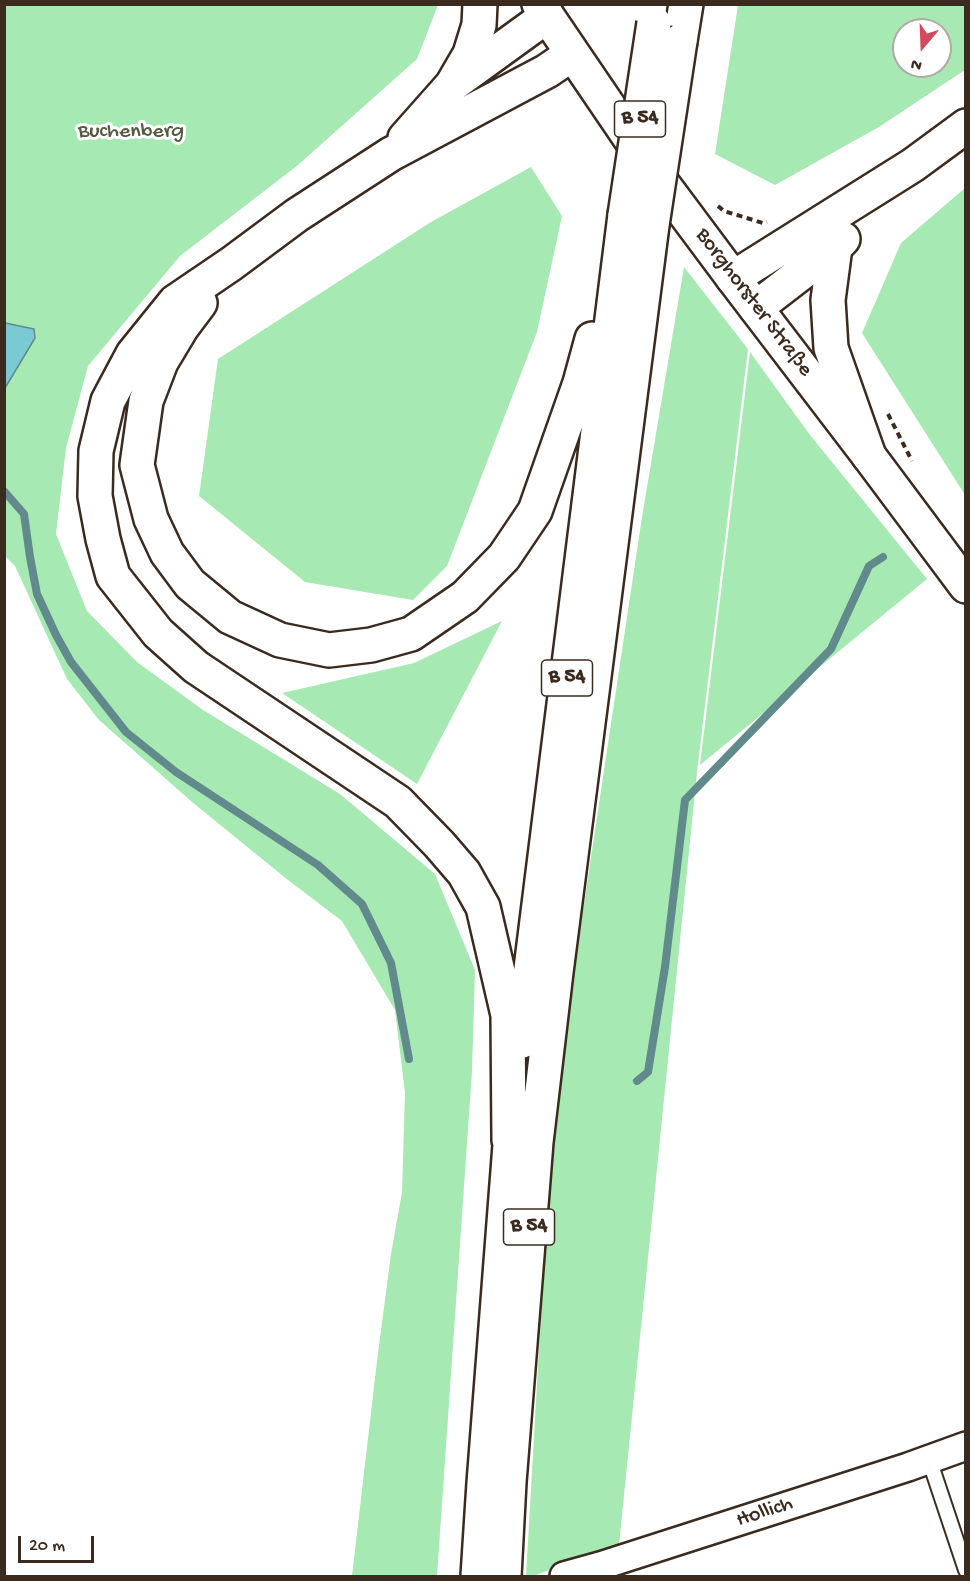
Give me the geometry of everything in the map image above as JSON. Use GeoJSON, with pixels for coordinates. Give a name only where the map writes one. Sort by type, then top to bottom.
{"type":"FeatureCollection","features":[{"type":"Feature","properties":{"kind":"main road"},"geometry":{"type":"LineString","coordinates":[[452,85],[470,54],[479,25],[480,4]]}},
{"type":"Feature","properties":{"kind":"main road"},"geometry":{"type":"LineString","coordinates":[[391,154],[452,85],[543,10]]}},
{"type":"Feature","properties":{"kind":"main road","name":"Borghorster Straße"},"geometry":{"type":"LineString","coordinates":[[543,10],[645,160],[966,586]]}},
{"type":"Feature","properties":{"kind":"main road","name":"B 54"},"geometry":{"type":"LineString","coordinates":[[504,1576],[497,1483],[509,1140],[638,220],[675,15]]}},
{"type":"Feature","properties":{"kind":"main road"},"geometry":{"type":"LineString","coordinates":[[509,1140],[508,1015],[483,907],[464,873],[398,802],[196,667],[158,633],[113,576],[95,496],[96,451],[108,401],[133,354],[175,302],[297,215],[391,154],[547,71],[572,54]]}},
{"type":"Feature","properties":{"kind":"main road"},"geometry":{"type":"LineString","coordinates":[[733,278],[913,165],[966,126]]}},
{"type":"Feature","properties":{"kind":"main road"},"geometry":{"type":"LineString","coordinates":[[756,308],[836,247],[913,165]]}},
{"type":"Feature","properties":{"kind":"main road"},"geometry":{"type":"LineString","coordinates":[[231,264],[182,327],[161,362],[146,400],[137,465],[151,519],[167,553],[190,584],[230,617],[280,640],[329,650],[370,645],[411,634],[465,597],[504,557],[535,511],[638,220]]}},
{"type":"Feature","properties":{"kind":"main road","name":"B 54"},"geometry":{"type":"LineString","coordinates":[[478,1576],[497,1483],[556,972],[638,220]]}},
{"type":"Feature","properties":{"kind":"main road"},"geometry":{"type":"LineString","coordinates":[[836,247],[828,300],[831,348],[869,456]]}},
{"type":"Feature","properties":{"kind":"street","name":"Hollich"},"geometry":{"type":"LineString","coordinates":[[564,1576],[966,1446]]}},
{"type":"Feature","properties":{"kind":"lane"},"geometry":{"type":"LineString","coordinates":[[930,1459],[966,1570]]}},
{"type":"Feature","properties":{"kind":"green space","name":"Buchenberg"},"geometry":{"type":"Polygon","coordinates":[[[4,5],[438,5],[417,59],[298,165],[180,256],[88,366],[66,448],[56,534],[87,611],[137,662],[203,710],[340,794],[435,874],[475,970],[472,1071],[437,1576],[352,1576],[377,1361],[391,1254],[402,1192],[405,1093],[395,1010],[342,921],[192,802],[99,720],[67,679],[15,566],[5,556],[4,5]]]}},
{"type":"Feature","properties":{"kind":"green space"},"geometry":{"type":"Polygon","coordinates":[[[738,5],[965,5],[965,70],[879,127],[775,185],[715,154],[738,5]]]}},
{"type":"Feature","properties":{"kind":"green space"},"geometry":{"type":"Polygon","coordinates":[[[531,167],[562,216],[537,332],[447,566],[413,600],[305,582],[199,496],[218,359],[431,222],[531,167]]]}},
{"type":"Feature","properties":{"kind":"green space"},"geometry":{"type":"Polygon","coordinates":[[[965,188],[965,495],[862,333],[901,243],[965,188]]]}},
{"type":"Feature","properties":{"kind":"green space"},"geometry":{"type":"Polygon","coordinates":[[[684,267],[748,349],[697,772],[619,1545],[533,1576],[526,1576],[557,1084],[642,517],[684,267]]]}},
{"type":"Feature","properties":{"kind":"green space"},"geometry":{"type":"Polygon","coordinates":[[[750,352],[810,435],[927,579],[700,765],[750,352]]]}},
{"type":"Feature","properties":{"kind":"green space"},"geometry":{"type":"Polygon","coordinates":[[[502,621],[417,784],[282,693],[414,663],[502,621]]]}},
{"type":"Feature","properties":{"kind":"water"},"geometry":{"type":"Polygon","coordinates":[[[5,323],[34,329],[35,338],[5,388],[5,323]]]}},
{"type":"Feature","properties":{"kind":"waterway"},"geometry":{"type":"LineString","coordinates":[[4,491],[24,514],[37,594],[56,635],[71,662],[126,732],[176,772],[318,865],[362,904],[391,963],[409,1059]]}},
{"type":"Feature","properties":{"kind":"waterway"},"geometry":{"type":"LineString","coordinates":[[637,1081],[648,1072],[665,967],[685,800],[831,649],[869,566],[883,557]]}}]}
